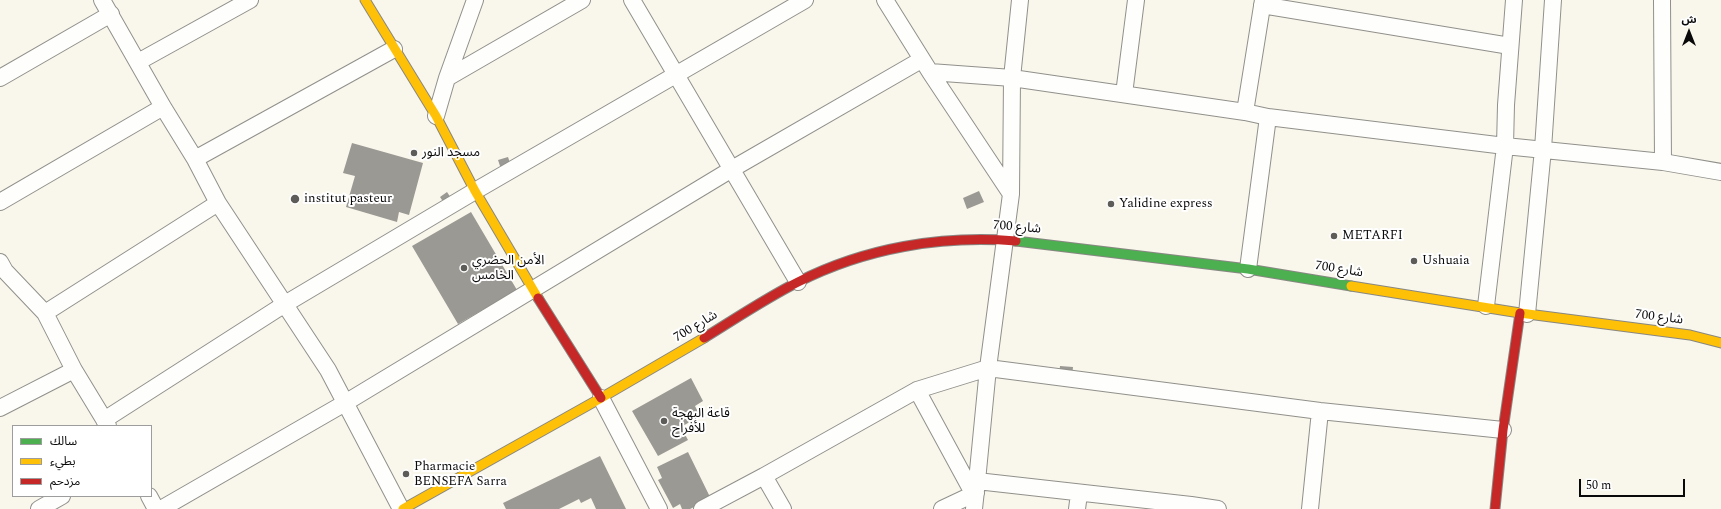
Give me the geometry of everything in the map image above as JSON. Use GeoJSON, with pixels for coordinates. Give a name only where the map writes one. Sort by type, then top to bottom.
{"type":"FeatureCollection","features":[{"type":"Feature","properties":{"kind":"main road"},"geometry":{"type":"LineString","coordinates":[[365,0],[436,116],[475,190],[533,289],[601,398]]}},
{"type":"Feature","properties":{"kind":"main road","name":"شارع 700"},"geometry":{"type":"LineString","coordinates":[[402,509],[601,398],[798,282],[858,257],[910,244],[956,239],[1006,239],[1248,270],[1524,313],[1690,334]]}},
{"type":"Feature","properties":{"kind":"main road"},"geometry":{"type":"LineString","coordinates":[[1495,509],[1503,430],[1524,313]]}},
{"type":"Feature","properties":{"kind":"main road"},"geometry":{"type":"LineString","coordinates":[[1690,334],[1719,339]]}},
{"type":"Feature","properties":{"kind":"main road"},"geometry":{"type":"LineString","coordinates":[[1690,334],[1719,339]]}},
{"type":"Feature","properties":{"kind":"street"},"geometry":{"type":"LineString","coordinates":[[102,0],[163,107],[195,159],[218,202],[328,370],[402,509]]}},
{"type":"Feature","properties":{"kind":"street"},"geometry":{"type":"LineString","coordinates":[[138,62],[250,0]]}},
{"type":"Feature","properties":{"kind":"street"},"geometry":{"type":"LineString","coordinates":[[436,116],[447,78],[475,0]]}},
{"type":"Feature","properties":{"kind":"street"},"geometry":{"type":"LineString","coordinates":[[447,78],[582,0]]}},
{"type":"Feature","properties":{"kind":"street"},"geometry":{"type":"LineString","coordinates":[[632,0],[798,282]]}},
{"type":"Feature","properties":{"kind":"street"},"geometry":{"type":"LineString","coordinates":[[2,269],[45,313],[74,370],[106,423],[286,304],[475,190],[805,0]]}},
{"type":"Feature","properties":{"kind":"street"},"geometry":{"type":"LineString","coordinates":[[885,0],[926,66],[1011,194]]}},
{"type":"Feature","properties":{"kind":"street"},"geometry":{"type":"LineString","coordinates":[[975,494],[988,368],[1011,194],[1012,78],[1020,0]]}},
{"type":"Feature","properties":{"kind":"street"},"geometry":{"type":"LineString","coordinates":[[1124,94],[1136,0]]}},
{"type":"Feature","properties":{"kind":"street"},"geometry":{"type":"LineString","coordinates":[[1486,306],[1505,146],[1506,106],[1514,0]]}},
{"type":"Feature","properties":{"kind":"street"},"geometry":{"type":"LineString","coordinates":[[1524,313],[1543,149],[1553,0]]}},
{"type":"Feature","properties":{"kind":"street"},"geometry":{"type":"LineString","coordinates":[[1662,0],[1663,162]]}},
{"type":"Feature","properties":{"kind":"street"},"geometry":{"type":"LineString","coordinates":[[1245,112],[1262,2],[1510,46]]}},
{"type":"Feature","properties":{"kind":"street"},"geometry":{"type":"LineString","coordinates":[[0,78],[111,14]]}},
{"type":"Feature","properties":{"kind":"street"},"geometry":{"type":"LineString","coordinates":[[195,159],[394,49]]}},
{"type":"Feature","properties":{"kind":"street"},"geometry":{"type":"LineString","coordinates":[[161,509],[345,403],[732,169],[926,66],[1245,112],[1268,117],[1505,146],[1663,162],[1721,172]]}},
{"type":"Feature","properties":{"kind":"street"},"geometry":{"type":"LineString","coordinates":[[0,202],[163,107]]}},
{"type":"Feature","properties":{"kind":"street"},"geometry":{"type":"LineString","coordinates":[[1248,270],[1268,117]]}},
{"type":"Feature","properties":{"kind":"street"},"geometry":{"type":"LineString","coordinates":[[45,313],[218,202]]}},
{"type":"Feature","properties":{"kind":"street"},"geometry":{"type":"LineString","coordinates":[[702,509],[917,390],[988,368],[1320,411],[1503,430]]}},
{"type":"Feature","properties":{"kind":"street"},"geometry":{"type":"LineString","coordinates":[[0,408],[74,370]]}},
{"type":"Feature","properties":{"kind":"street"},"geometry":{"type":"LineString","coordinates":[[917,390],[975,494]]}},
{"type":"Feature","properties":{"kind":"street"},"geometry":{"type":"LineString","coordinates":[[601,398],[659,509]]}},
{"type":"Feature","properties":{"kind":"street"},"geometry":{"type":"LineString","coordinates":[[1310,509],[1320,411]]}},
{"type":"Feature","properties":{"kind":"street"},"geometry":{"type":"LineString","coordinates":[[764,476],[783,509]]}},
{"type":"Feature","properties":{"kind":"street"},"geometry":{"type":"LineString","coordinates":[[942,509],[975,494],[1218,509]]}},
{"type":"Feature","properties":{"kind":"street"},"geometry":{"type":"LineString","coordinates":[[39,509],[60,497]]}},
{"type":"Feature","properties":{"kind":"street"},"geometry":{"type":"LineString","coordinates":[[150,497],[156,509]]}},
{"type":"Feature","properties":{"kind":"building"},"geometry":{"type":"Polygon","coordinates":[[[352,143],[423,163],[409,215],[399,212],[397,222],[346,207],[355,176],[343,173],[352,143]]]}},
{"type":"Feature","properties":{"kind":"building"},"geometry":{"type":"Polygon","coordinates":[[[508,157],[512,169],[502,172],[498,160],[508,157]]]}},
{"type":"Feature","properties":{"kind":"building"},"geometry":{"type":"Polygon","coordinates":[[[979,191],[984,202],[967,209],[963,198],[979,191]]]}},
{"type":"Feature","properties":{"kind":"building"},"geometry":{"type":"Polygon","coordinates":[[[447,192],[453,201],[446,206],[440,197],[447,192]]]}},
{"type":"Feature","properties":{"kind":"building","name":"الأمن الحضري الخامس"},"geometry":{"type":"Polygon","coordinates":[[[471,212],[517,290],[458,324],[412,246],[471,212]]]}},
{"type":"Feature","properties":{"kind":"building"},"geometry":{"type":"Polygon","coordinates":[[[1060,366],[1073,367],[1072,377],[1059,376],[1060,366]]]}},
{"type":"Feature","properties":{"kind":"building","name":"قاعة البهجة للأفراح"},"geometry":{"type":"Polygon","coordinates":[[[691,378],[703,401],[695,406],[700,416],[681,427],[688,440],[658,456],[632,411],[691,378]]]}},
{"type":"Feature","properties":{"kind":"building"},"geometry":{"type":"Polygon","coordinates":[[[688,452],[711,499],[690,509],[682,509],[680,504],[673,508],[658,480],[662,478],[657,467],[688,452]]]}},
{"type":"Feature","properties":{"kind":"building"},"geometry":{"type":"Polygon","coordinates":[[[600,456],[626,509],[596,509],[591,498],[581,503],[579,499],[559,509],[506,509],[503,503],[600,456]]]}},
{"type":"Feature","properties":{"kind":"traffic: fast"},"geometry":{"type":"LineString","coordinates":[[1016,241],[1248,269],[1351,286]]}},
{"type":"Feature","properties":{"kind":"traffic: slow"},"geometry":{"type":"LineString","coordinates":[[365,0],[436,116],[475,191],[538,298]]}},
{"type":"Feature","properties":{"kind":"traffic: slow"},"geometry":{"type":"LineString","coordinates":[[1351,286],[1520,313],[1690,335],[1721,343]]}},
{"type":"Feature","properties":{"kind":"traffic: slow"},"geometry":{"type":"LineString","coordinates":[[403,509],[601,398],[704,338]]}},
{"type":"Feature","properties":{"kind":"traffic: jam"},"geometry":{"type":"LineString","coordinates":[[704,338],[786,288],[824,270],[850,260],[904,246],[932,242],[960,240],[1016,241]]}},
{"type":"Feature","properties":{"kind":"traffic: jam"},"geometry":{"type":"LineString","coordinates":[[538,298],[601,398]]}},
{"type":"Feature","properties":{"kind":"traffic: jam"},"geometry":{"type":"LineString","coordinates":[[1495,509],[1503,430],[1520,313]]}},
{"type":"Feature","properties":{"kind":"place","name":"مسجد النور"},"geometry":{"type":"Point","coordinates":[414,153]}},
{"type":"Feature","properties":{"kind":"place","name":"institut pasteur"},"geometry":{"type":"Point","coordinates":[295,199]}},
{"type":"Feature","properties":{"kind":"place","name":"Yalidine express"},"geometry":{"type":"Point","coordinates":[1111,204]}},
{"type":"Feature","properties":{"kind":"place","name":"METARFI"},"geometry":{"type":"Point","coordinates":[1334,236]}},
{"type":"Feature","properties":{"kind":"place","name":"Ushuaia"},"geometry":{"type":"Point","coordinates":[1414,261]}},
{"type":"Feature","properties":{"kind":"place","name":"الأمن الحضري الخامس"},"geometry":{"type":"Point","coordinates":[464,268]}},
{"type":"Feature","properties":{"kind":"place","name":"قاعة البهجة للأفراح"},"geometry":{"type":"Point","coordinates":[664,421]}},
{"type":"Feature","properties":{"kind":"place","name":"Pharmacie BENSEFA Sarra"},"geometry":{"type":"Point","coordinates":[406,474]}}]}
